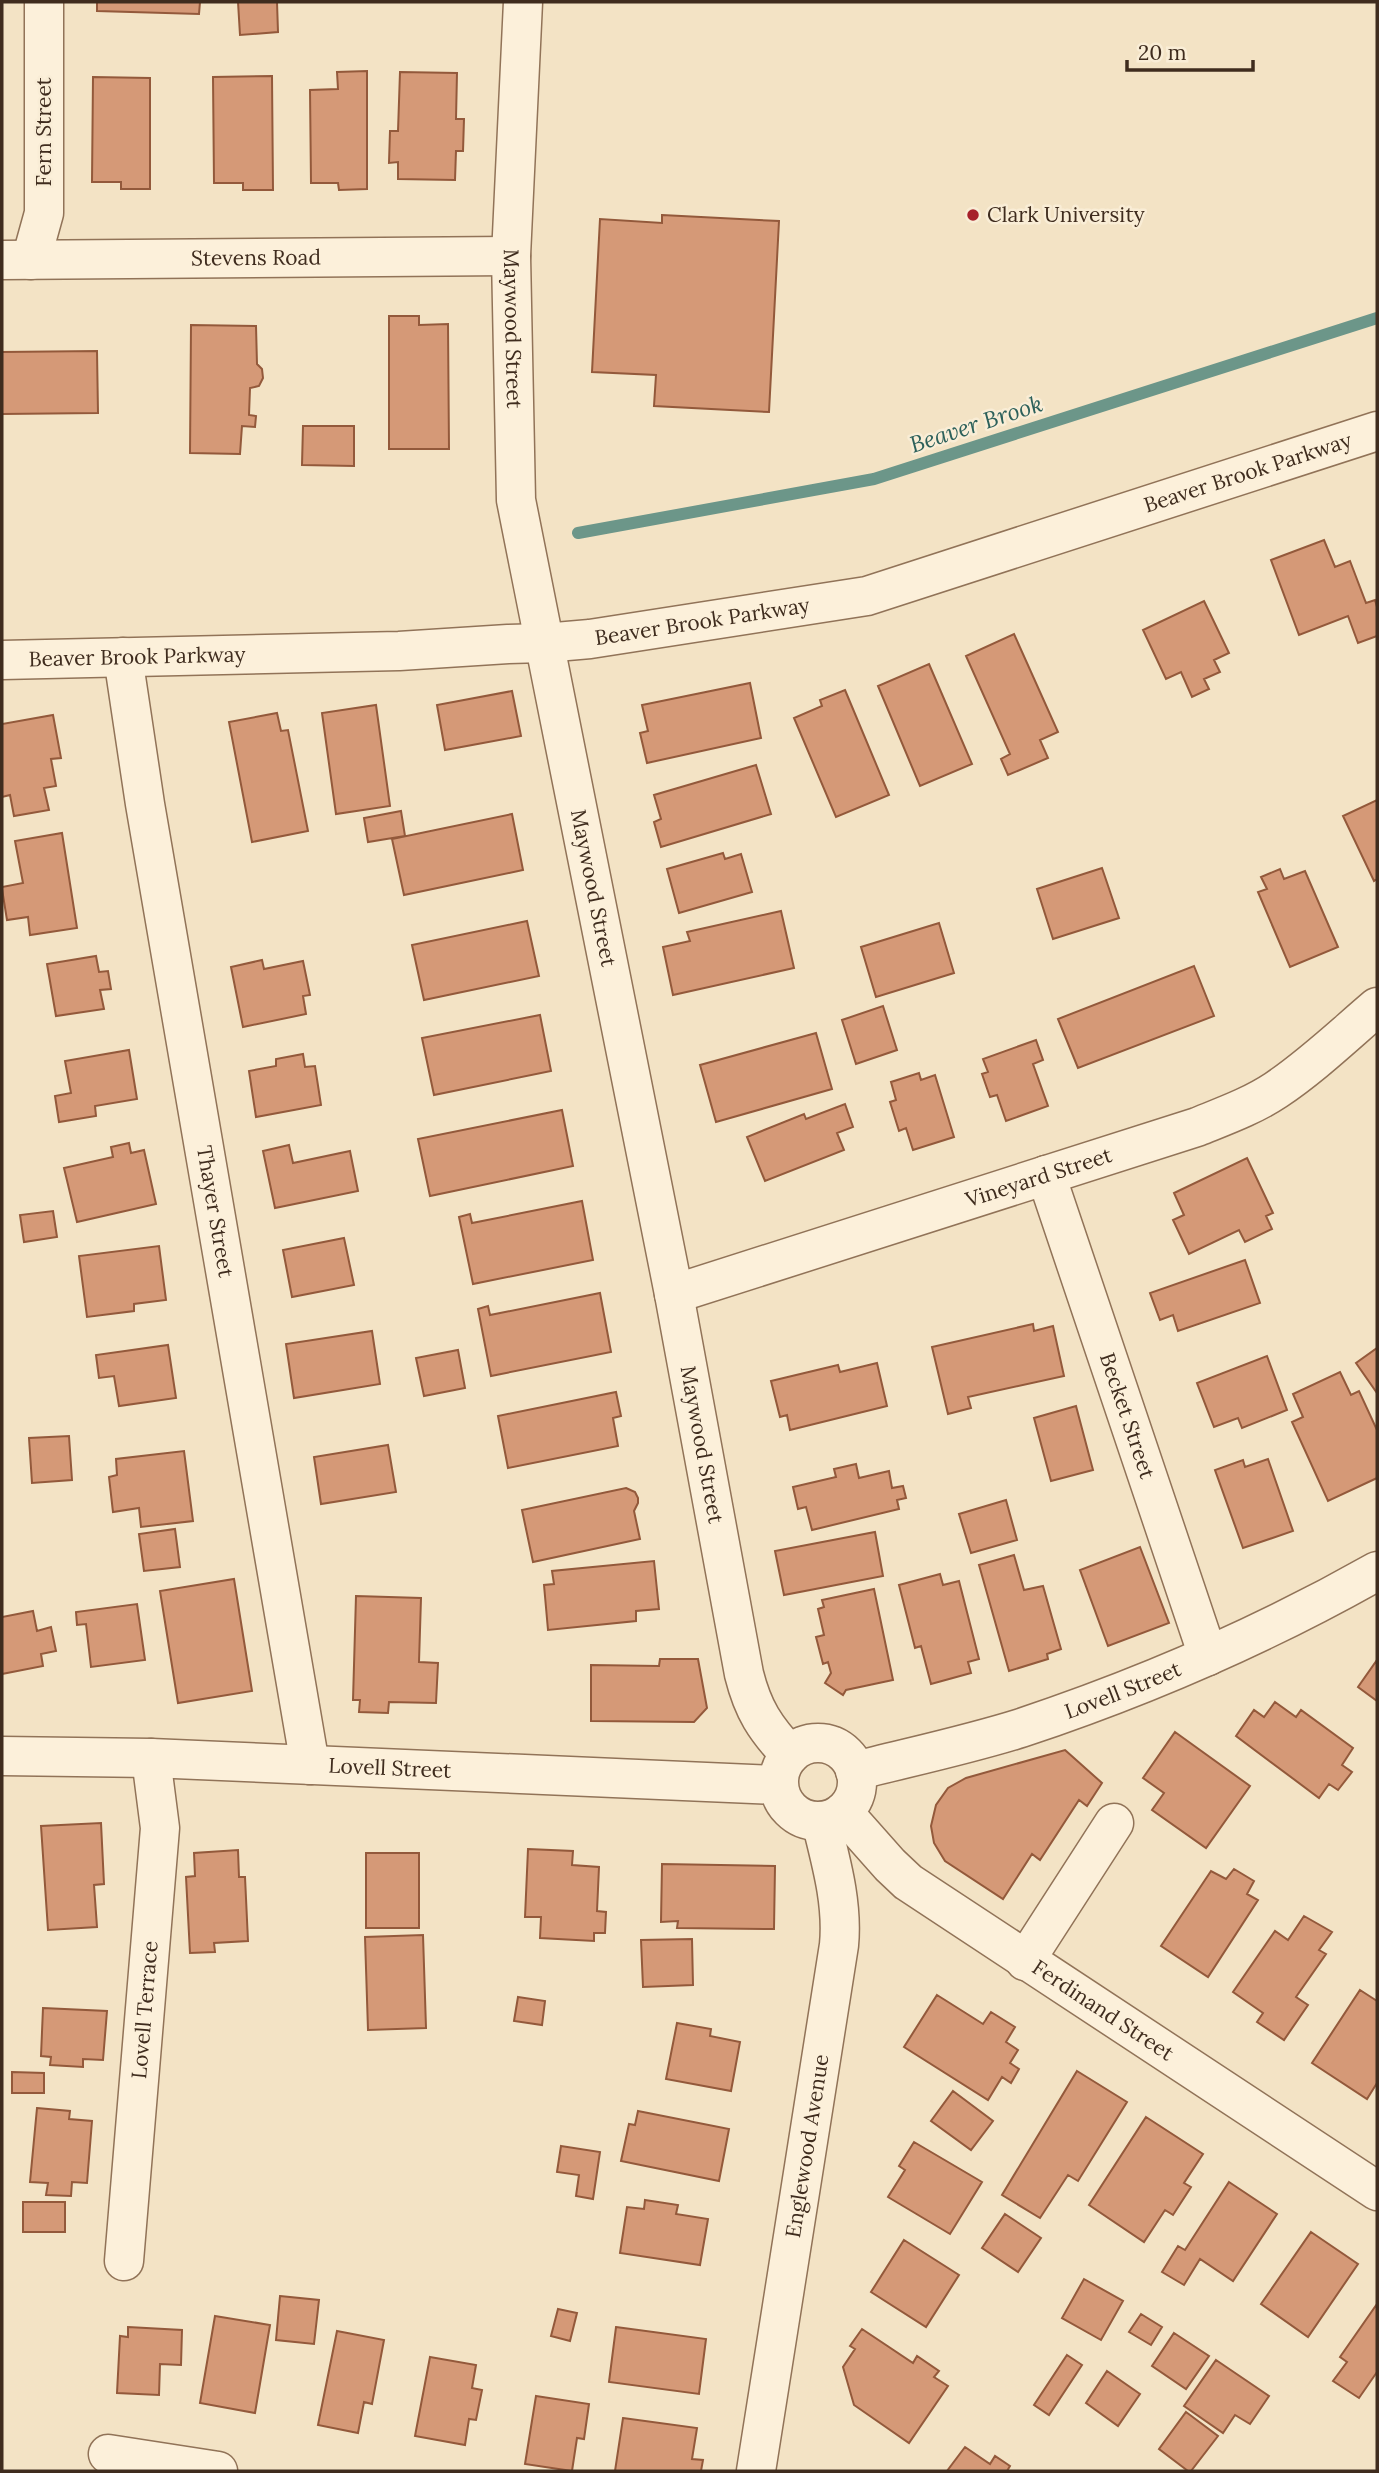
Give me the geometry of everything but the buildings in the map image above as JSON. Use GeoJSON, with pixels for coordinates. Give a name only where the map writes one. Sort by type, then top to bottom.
{"type":"FeatureCollection","features":[{"type":"Feature","properties":{"kind":"street","name":"Fern Street"},"geometry":{"type":"LineString","coordinates":[[16,260],[44,214],[44,2]]}},
{"type":"Feature","properties":{"kind":"street","name":"Maywood Street"},"geometry":{"type":"LineString","coordinates":[[523,2],[511,256],[516,500],[674,1294],[747,1686],[784,1770]]}},
{"type":"Feature","properties":{"kind":"street","name":"Stevens Road"},"geometry":{"type":"LineString","coordinates":[[16,260],[511,256]]}},
{"type":"Feature","properties":{"kind":"street","name":"Beaver Brook Parkway"},"geometry":{"type":"LineString","coordinates":[[2,660],[399,651],[544,643],[616,635],[867,596],[1377,431]]}},
{"type":"Feature","properties":{"kind":"street","name":"Thayer Street"},"geometry":{"type":"LineString","coordinates":[[123,657],[145,804],[310,1765]]}},
{"type":"Feature","properties":{"kind":"street","name":"Vineyard Street"},"geometry":{"type":"LineString","coordinates":[[674,1294],[1197,1127],[1237,1111],[1283,1084],[1377,1007]]}},
{"type":"Feature","properties":{"kind":"street","name":"Becket Street"},"geometry":{"type":"LineString","coordinates":[[1046,1175],[1209,1656]]}},
{"type":"Feature","properties":{"kind":"street","name":"Lovell Street"},"geometry":{"type":"LineString","coordinates":[[855,1771],[1018,1729],[1126,1691],[1209,1656],[1321,1603],[1377,1571]]}},
{"type":"Feature","properties":{"kind":"street"},"geometry":{"type":"LineString","coordinates":[[827,1744],[842,1751],[855,1771],[855,1793],[832,1816],[798,1816],[782,1799],[784,1770],[803,1746],[827,1744]]}},
{"type":"Feature","properties":{"kind":"street","name":"Lovell Street"},"geometry":{"type":"LineString","coordinates":[[2,1756],[151,1758],[310,1765],[784,1770]]}},
{"type":"Feature","properties":{"kind":"street","name":"Lovell Terrace"},"geometry":{"type":"LineString","coordinates":[[124,2261],[160,1828],[151,1758]]}},
{"type":"Feature","properties":{"kind":"street","name":"Ferdinand Street"},"geometry":{"type":"LineString","coordinates":[[832,1816],[908,1882],[1377,2191]]}},
{"type":"Feature","properties":{"kind":"street","name":"Englewood Avenue"},"geometry":{"type":"LineString","coordinates":[[756,2471],[839,1945],[841,1922],[832,1816]]}},
{"type":"Feature","properties":{"kind":"street"},"geometry":{"type":"LineString","coordinates":[[1025,1961],[1114,1824]]}},
{"type":"Feature","properties":{"kind":"street"},"geometry":{"type":"LineString","coordinates":[[108,2454],[218,2471]]}},
{"type":"Feature","properties":{"kind":"waterway","name":"Beaver Brook"},"geometry":{"type":"LineString","coordinates":[[578,533],[874,479],[1377,318]]}},
{"type":"Feature","properties":{"kind":"place","name":"Clark University"},"geometry":{"type":"Point","coordinates":[973,215]}}]}
